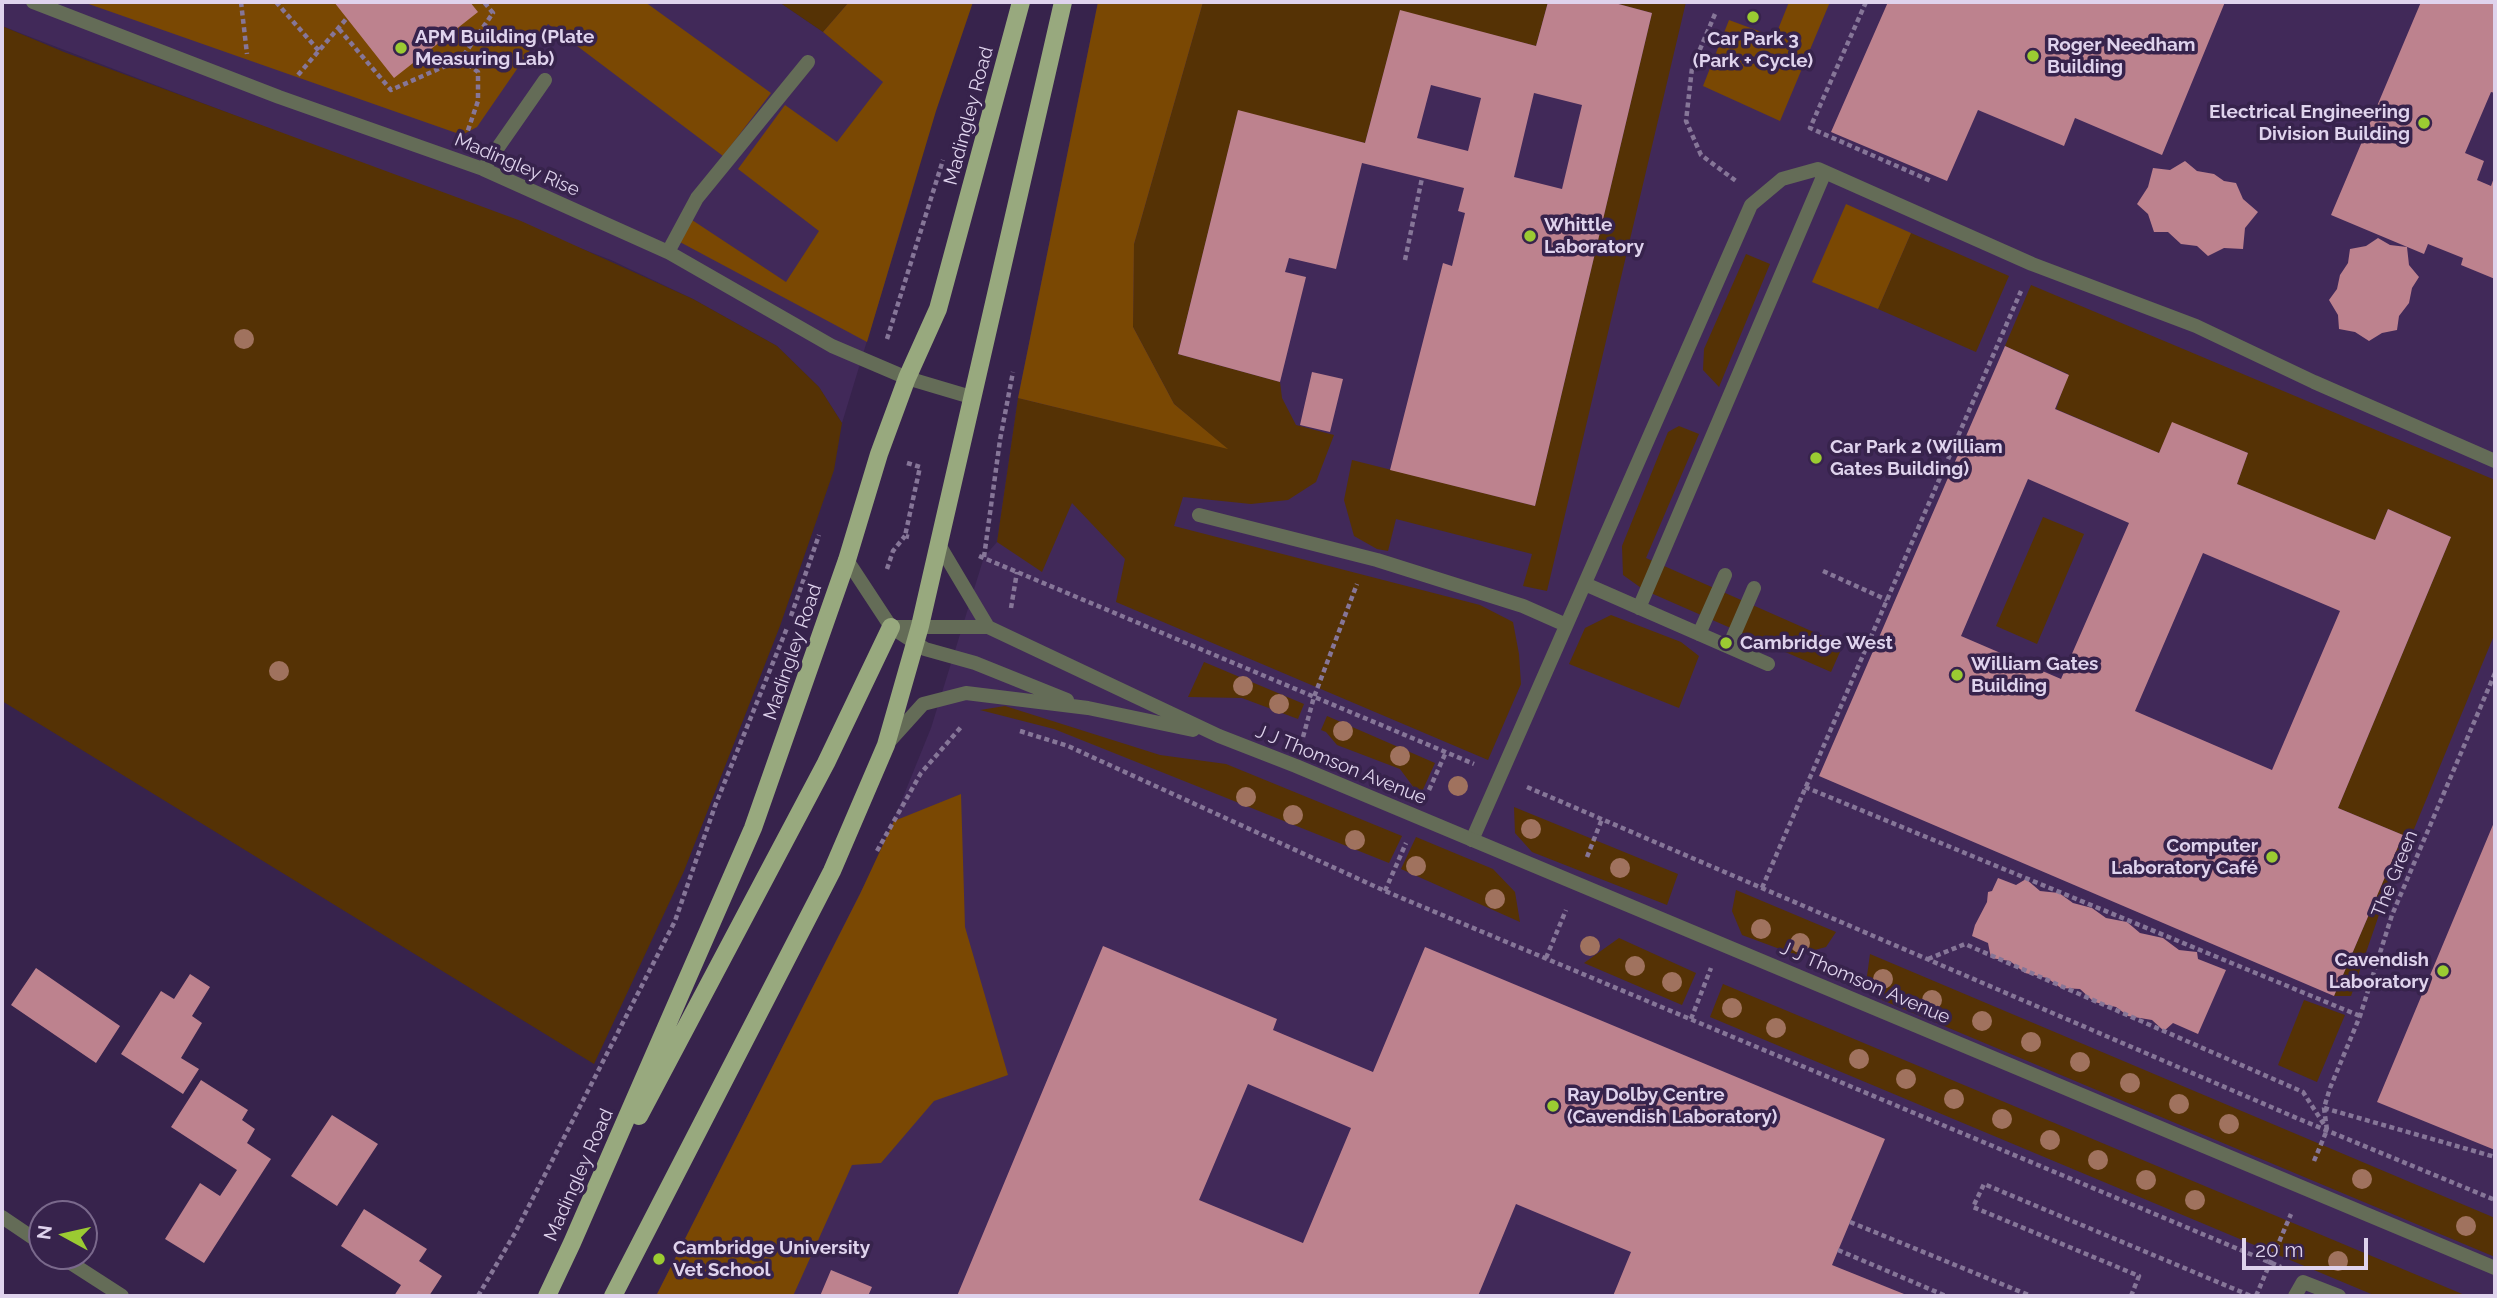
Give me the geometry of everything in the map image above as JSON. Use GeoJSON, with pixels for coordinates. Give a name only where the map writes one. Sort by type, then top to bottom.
{"type":"FeatureCollection","features":[{"type":"Feature","properties":{"kind":"main road","name":"Madingley Road"},"geometry":{"type":"LineString","coordinates":[[547,1296],[753,828],[847,560],[879,454],[907,378],[938,309],[1021,2]]}},
{"type":"Feature","properties":{"kind":"main road"},"geometry":{"type":"LineString","coordinates":[[613,1296],[832,871],[886,745],[917,634],[1063,2]]}},
{"type":"Feature","properties":{"kind":"main road"},"geometry":{"type":"LineString","coordinates":[[572,1243],[826,763],[891,627]]}},
{"type":"Feature","properties":{"kind":"street","name":"Madingley Rise"},"geometry":{"type":"LineString","coordinates":[[33,2],[279,97],[483,169],[668,253],[832,346],[907,378],[971,397]]}},
{"type":"Feature","properties":{"kind":"street"},"geometry":{"type":"LineString","coordinates":[[668,253],[697,198],[808,62]]}},
{"type":"Feature","properties":{"kind":"street"},"geometry":{"type":"LineString","coordinates":[[483,169],[545,80]]}},
{"type":"Feature","properties":{"kind":"street"},"geometry":{"type":"LineString","coordinates":[[1472,840],[1751,205],[1782,179],[1818,169],[2032,264],[2196,326],[2314,382],[2495,461]]}},
{"type":"Feature","properties":{"kind":"street"},"geometry":{"type":"LineString","coordinates":[[1639,608],[1825,172]]}},
{"type":"Feature","properties":{"kind":"street"},"geometry":{"type":"LineString","coordinates":[[1199,515],[1377,559],[1523,606],[1566,625]]}},
{"type":"Feature","properties":{"kind":"street"},"geometry":{"type":"LineString","coordinates":[[938,543],[988,627]]}},
{"type":"Feature","properties":{"kind":"street"},"geometry":{"type":"LineString","coordinates":[[847,560],[891,627],[917,634],[988,627],[1219,736]]}},
{"type":"Feature","properties":{"kind":"street"},"geometry":{"type":"LineString","coordinates":[[1699,634],[1725,575]]}},
{"type":"Feature","properties":{"kind":"street"},"geometry":{"type":"LineString","coordinates":[[1585,584],[1768,664]]}},
{"type":"Feature","properties":{"kind":"street"},"geometry":{"type":"LineString","coordinates":[[1729,646],[1755,588]]}},
{"type":"Feature","properties":{"kind":"street"},"geometry":{"type":"LineString","coordinates":[[917,634],[926,649],[975,663],[1088,708]]}},
{"type":"Feature","properties":{"kind":"street"},"geometry":{"type":"LineString","coordinates":[[886,745],[923,704],[966,693],[1088,708],[1219,736]]}},
{"type":"Feature","properties":{"kind":"street","name":"J J Thomson Avenue"},"geometry":{"type":"LineString","coordinates":[[1219,736],[2495,1268]]}},
{"type":"Feature","properties":{"kind":"street"},"geometry":{"type":"LineString","coordinates":[[2,1217],[28,1235]]}},
{"type":"Feature","properties":{"kind":"street"},"geometry":{"type":"LineString","coordinates":[[82,1270],[122,1296]]}},
{"type":"Feature","properties":{"kind":"street"},"geometry":{"type":"LineString","coordinates":[[2295,1296],[2303,1282],[2339,1296]]}},
{"type":"Feature","properties":{"kind":"path"},"geometry":{"type":"LineString","coordinates":[[241,2],[251,86]]}},
{"type":"Feature","properties":{"kind":"path"},"geometry":{"type":"LineString","coordinates":[[276,2],[319,51]]}},
{"type":"Feature","properties":{"kind":"path"},"geometry":{"type":"LineString","coordinates":[[339,29],[391,90],[461,59],[493,13],[484,2]]}},
{"type":"Feature","properties":{"kind":"path"},"geometry":{"type":"LineString","coordinates":[[1866,2],[1810,128],[1931,181]]}},
{"type":"Feature","properties":{"kind":"path"},"geometry":{"type":"LineString","coordinates":[[1715,14],[1692,68],[1686,121],[1701,155],[1759,198]]}},
{"type":"Feature","properties":{"kind":"path"},"geometry":{"type":"LineString","coordinates":[[279,97],[347,18]]}},
{"type":"Feature","properties":{"kind":"path"},"geometry":{"type":"LineString","coordinates":[[458,160],[478,101],[478,72],[461,59]]}},
{"type":"Feature","properties":{"kind":"path"},"geometry":{"type":"LineString","coordinates":[[878,365],[946,151]]}},
{"type":"Feature","properties":{"kind":"path"},"geometry":{"type":"LineString","coordinates":[[1405,260],[1422,178]]}},
{"type":"Feature","properties":{"kind":"path"},"geometry":{"type":"LineString","coordinates":[[1762,888],[2032,264]]}},
{"type":"Feature","properties":{"kind":"path"},"geometry":{"type":"LineString","coordinates":[[478,1296],[515,1233],[675,921],[715,806],[787,630],[822,527]]}},
{"type":"Feature","properties":{"kind":"path"},"geometry":{"type":"LineString","coordinates":[[984,558],[2495,1199]]}},
{"type":"Feature","properties":{"kind":"path"},"geometry":{"type":"LineString","coordinates":[[1296,766],[1314,697],[1361,575],[1377,559]]}},
{"type":"Feature","properties":{"kind":"path"},"geometry":{"type":"LineString","coordinates":[[1823,571],[1886,600]]}},
{"type":"Feature","properties":{"kind":"path","name":"The Green"},"geometry":{"type":"LineString","coordinates":[[2327,1130],[2324,1108],[2330,1088],[2360,1016],[2392,915],[2495,673]]}},
{"type":"Feature","properties":{"kind":"path"},"geometry":{"type":"LineString","coordinates":[[959,727],[969,723]]}},
{"type":"Feature","properties":{"kind":"path"},"geometry":{"type":"LineString","coordinates":[[1018,730],[1068,746],[1385,891],[2271,1263]]}},
{"type":"Feature","properties":{"kind":"path"},"geometry":{"type":"LineString","coordinates":[[1805,787],[2360,1016]]}},
{"type":"Feature","properties":{"kind":"path"},"geometry":{"type":"LineString","coordinates":[[1691,1019],[1721,944]]}},
{"type":"Feature","properties":{"kind":"path"},"geometry":{"type":"LineString","coordinates":[[1928,959],[1965,944],[2303,1092],[2327,1130]]}},
{"type":"Feature","properties":{"kind":"path"},"geometry":{"type":"LineString","coordinates":[[2324,1108],[2495,1157]]}},
{"type":"Feature","properties":{"kind":"path"},"geometry":{"type":"LineString","coordinates":[[2131,1296],[2139,1276],[1973,1207],[1984,1184],[2250,1296]]}},
{"type":"Feature","properties":{"kind":"path"},"geometry":{"type":"LineString","coordinates":[[2256,1296],[2303,1188]]}},
{"type":"Feature","properties":{"kind":"path"},"geometry":{"type":"LineString","coordinates":[[1850,1222],[2031,1296]]}},
{"type":"Feature","properties":{"kind":"path"},"geometry":{"type":"LineString","coordinates":[[1838,1250],[1946,1296]]}},
{"type":"Feature","properties":{"kind":"shaded area"},"geometry":{"type":"Polygon","coordinates":[[[2,2],[779,2],[823,32],[884,82],[912,193],[842,423],[819,387],[777,346],[693,299],[611,260],[2,26],[2,2]]]}},
{"type":"Feature","properties":{"kind":"shaded area"},"geometry":{"type":"Polygon","coordinates":[[[83,2],[645,2],[771,93],[723,156],[548,24],[477,127],[462,135],[83,2]]]}},
{"type":"Feature","properties":{"kind":"shaded area"},"geometry":{"type":"Polygon","coordinates":[[[779,2],[849,2],[823,32],[779,2]]]}},
{"type":"Feature","properties":{"kind":"shaded area"},"geometry":{"type":"Polygon","coordinates":[[[849,2],[973,2],[936,111],[867,342],[678,241],[689,218],[786,282],[819,231],[738,169],[785,105],[837,142],[883,82],[823,32],[849,2]]]}},
{"type":"Feature","properties":{"kind":"shaded area","name":"Cambridge West"},"geometry":{"type":"Polygon","coordinates":[[[1098,2],[2495,2],[2495,1296],[656,1296],[880,854],[931,728],[984,557],[997,542],[1018,398],[1098,2]]]}},
{"type":"Feature","properties":{"kind":"shaded area"},"geometry":{"type":"Polygon","coordinates":[[[1098,2],[1203,2],[1134,244],[1133,327],[1174,404],[1228,449],[1018,398],[1098,2]]]}},
{"type":"Feature","properties":{"kind":"shaded area"},"geometry":{"type":"Polygon","coordinates":[[[1203,2],[1548,2],[1536,46],[1400,11],[1365,143],[1238,111],[1178,354],[1280,382],[1282,398],[1296,425],[1334,435],[1316,482],[1288,500],[1251,504],[1183,497],[1174,526],[1480,605],[1513,622],[1521,684],[1488,760],[1116,602],[1125,559],[1072,503],[1042,572],[997,542],[1018,398],[1226,448],[1174,404],[1133,327],[1134,244],[1203,2]]]}},
{"type":"Feature","properties":{"kind":"shaded area"},"geometry":{"type":"Polygon","coordinates":[[[1611,2],[1686,2],[1547,591],[1523,586],[1532,554],[1396,519],[1388,551],[1377,549],[1354,536],[1344,500],[1352,460],[1535,506],[1652,13],[1611,2]]]}},
{"type":"Feature","properties":{"kind":"shaded area"},"geometry":{"type":"Polygon","coordinates":[[[1789,2],[1830,2],[1780,121],[1703,86],[1729,20],[1775,37],[1789,2]]]}},
{"type":"Feature","properties":{"kind":"shaded area"},"geometry":{"type":"Polygon","coordinates":[[[2,26],[64,52],[521,221],[693,299],[777,346],[819,387],[842,423],[834,470],[780,626],[684,871],[594,1064],[2,701],[2,26]]]}},
{"type":"Feature","properties":{"kind":"shaded area"},"geometry":{"type":"Polygon","coordinates":[[[1846,204],[1911,233],[1878,309],[1812,282],[1846,204]]]}},
{"type":"Feature","properties":{"kind":"shaded area"},"geometry":{"type":"Polygon","coordinates":[[[1911,233],[2009,276],[1976,352],[1878,309],[1911,233]]]}},
{"type":"Feature","properties":{"kind":"shaded area"},"geometry":{"type":"Polygon","coordinates":[[[1746,254],[1770,264],[1719,387],[1703,370],[1704,349],[1746,254]]]}},
{"type":"Feature","properties":{"kind":"shaded area"},"geometry":{"type":"Polygon","coordinates":[[[2031,285],[2495,480],[2495,633],[2381,909],[2351,996],[2334,996],[2403,835],[2338,808],[2451,537],[2388,509],[2375,540],[2367,538],[2237,484],[2248,453],[2173,423],[2159,453],[2056,409],[2068,374],[2005,346],[2031,285]]]}},
{"type":"Feature","properties":{"kind":"shaded area"},"geometry":{"type":"Polygon","coordinates":[[[1679,426],[1699,434],[1646,558],[1843,645],[1831,672],[1644,590],[1623,575],[1622,546],[1668,432],[1679,426]]]}},
{"type":"Feature","properties":{"kind":"shaded area"},"geometry":{"type":"Polygon","coordinates":[[[2043,517],[2084,534],[2037,644],[1996,626],[2043,517]]]}},
{"type":"Feature","properties":{"kind":"shaded area"},"geometry":{"type":"Polygon","coordinates":[[[1611,615],[1681,642],[1699,656],[1679,708],[1569,664],[1585,628],[1611,615]]]}},
{"type":"Feature","properties":{"kind":"shaded area"},"geometry":{"type":"Polygon","coordinates":[[[1204,662],[1304,704],[1298,719],[1242,698],[1188,697],[1204,662]]]}},
{"type":"Feature","properties":{"kind":"shaded area"},"geometry":{"type":"Polygon","coordinates":[[[1005,706],[1160,755],[1226,764],[1402,836],[1389,863],[1054,729],[980,710],[1005,706]]]}},
{"type":"Feature","properties":{"kind":"shaded area"},"geometry":{"type":"Polygon","coordinates":[[[1327,716],[1435,763],[1420,796],[1400,769],[1337,745],[1321,730],[1327,716]]]}},
{"type":"Feature","properties":{"kind":"shaded area"},"geometry":{"type":"Polygon","coordinates":[[[961,794],[965,927],[1008,1075],[934,1101],[881,1163],[852,1165],[793,1296],[656,1296],[860,894],[894,821],[961,794]]]}},
{"type":"Feature","properties":{"kind":"shaded area"},"geometry":{"type":"Polygon","coordinates":[[[1514,807],[1678,874],[1667,905],[1532,852],[1515,833],[1514,807]]]}},
{"type":"Feature","properties":{"kind":"shaded area"},"geometry":{"type":"Polygon","coordinates":[[[1416,837],[1493,869],[1515,892],[1520,922],[1401,869],[1416,837]]]}},
{"type":"Feature","properties":{"kind":"shaded area"},"geometry":{"type":"Polygon","coordinates":[[[1736,890],[1836,932],[1826,947],[1796,955],[1742,935],[1732,911],[1736,890]]]}},
{"type":"Feature","properties":{"kind":"shaded area"},"geometry":{"type":"Polygon","coordinates":[[[1619,938],[1696,973],[1682,1005],[1584,963],[1619,938]]]}},
{"type":"Feature","properties":{"kind":"shaded area"},"geometry":{"type":"Polygon","coordinates":[[[1870,954],[2495,1218],[2495,1257],[1882,1000],[1867,976],[1870,954]]]}},
{"type":"Feature","properties":{"kind":"shaded area"},"geometry":{"type":"Polygon","coordinates":[[[1723,984],[2467,1296],[2376,1296],[1710,1017],[1723,984]]]}},
{"type":"Feature","properties":{"kind":"shaded area"},"geometry":{"type":"Polygon","coordinates":[[[2304,1000],[2345,1015],[2317,1082],[2278,1065],[2304,1000]]]}},
{"type":"Feature","properties":{"kind":"building","name":"APM Building (Plate Measuring Lab)"},"geometry":{"type":"Polygon","coordinates":[[[334,2],[470,2],[478,12],[394,78],[334,2]]]}},
{"type":"Feature","properties":{"kind":"building","name":"Whittle Laboratory"},"geometry":{"type":"Polygon","coordinates":[[[1548,2],[1611,2],[1652,13],[1535,506],[1390,470],[1443,263],[1452,266],[1465,213],[1458,211],[1464,188],[1362,163],[1336,269],[1289,258],[1285,272],[1306,277],[1280,382],[1178,354],[1238,110],[1365,143],[1400,10],[1536,46],[1548,2]],[[1431,85],[1417,138],[1468,151],[1481,98],[1431,85]],[[1534,93],[1514,177],[1562,189],[1582,105],[1534,93]]]}},
{"type":"Feature","properties":{"kind":"building","name":"Roger Needham Building"},"geometry":{"type":"Polygon","coordinates":[[[1888,2],[2225,2],[2162,155],[2075,118],[2064,146],[1978,110],[1947,181],[1831,132],[1888,2]]]}},
{"type":"Feature","properties":{"kind":"building","name":"Electrical Engineering Division Building"},"geometry":{"type":"Polygon","coordinates":[[[2421,2],[2495,2],[2495,93],[2491,92],[2465,153],[2484,161],[2477,180],[2491,186],[2495,175],[2495,279],[2461,265],[2463,258],[2428,244],[2424,254],[2331,215],[2421,2]]]}},
{"type":"Feature","properties":{"kind":"building"},"geometry":{"type":"Polygon","coordinates":[[[2185,161],[2197,171],[2214,174],[2224,181],[2236,183],[2243,199],[2258,212],[2245,228],[2243,249],[2224,248],[2208,256],[2197,246],[2181,244],[2168,232],[2154,232],[2148,214],[2137,204],[2148,187],[2153,168],[2170,170],[2185,161]]]}},
{"type":"Feature","properties":{"kind":"building"},"geometry":{"type":"Polygon","coordinates":[[[2378,238],[2390,245],[2407,247],[2409,265],[2419,277],[2412,288],[2409,303],[2399,316],[2397,330],[2382,333],[2369,341],[2355,332],[2339,329],[2338,315],[2329,300],[2348,263],[2350,249],[2366,246],[2378,238]]]}},
{"type":"Feature","properties":{"kind":"building","name":"William Gates Building"},"geometry":{"type":"Polygon","coordinates":[[[2005,346],[2069,375],[2055,409],[2159,453],[2172,422],[2248,453],[2237,484],[2375,540],[2388,509],[2451,537],[2338,808],[2403,835],[2334,996],[1819,776],[2005,346]],[[2028,479],[1961,636],[2061,679],[2129,523],[2028,479]],[[2203,553],[2135,711],[2272,770],[2340,611],[2203,553]]]}},
{"type":"Feature","properties":{"kind":"building"},"geometry":{"type":"Polygon","coordinates":[[[1312,372],[1343,379],[1330,432],[1300,425],[1312,372]]]}},
{"type":"Feature","properties":{"kind":"building"},"geometry":{"type":"Polygon","coordinates":[[[2495,820],[2495,1150],[2377,1102],[2495,820]]]}},
{"type":"Feature","properties":{"kind":"building"},"geometry":{"type":"Polygon","coordinates":[[[1998,878],[2016,885],[2026,879],[2040,891],[2059,893],[2073,903],[2092,908],[2106,918],[2127,922],[2140,933],[2163,938],[2179,950],[2197,952],[2198,959],[2226,970],[2198,1034],[2173,1023],[2164,1031],[2152,1020],[2128,1016],[2116,1007],[2094,1002],[2080,989],[2061,988],[2047,978],[2025,973],[2010,961],[1991,958],[1988,943],[1972,936],[1987,902],[1988,892],[1992,891],[1998,878]]]}},
{"type":"Feature","properties":{"kind":"building","name":"Ray Dolby Centre (Cavendish Laboratory)"},"geometry":{"type":"Polygon","coordinates":[[[1103,946],[1277,1019],[1273,1030],[1373,1072],[1425,947],[1885,1139],[1832,1265],[1909,1296],[1613,1296],[1631,1252],[1516,1204],[1478,1296],[957,1296],[1103,946]],[[1248,1084],[1199,1200],[1303,1243],[1351,1128],[1248,1084]]]}},
{"type":"Feature","properties":{"kind":"building"},"geometry":{"type":"Polygon","coordinates":[[[36,968],[120,1026],[96,1063],[11,1005],[36,968]]]}},
{"type":"Feature","properties":{"kind":"building"},"geometry":{"type":"Polygon","coordinates":[[[190,974],[210,987],[192,1016],[202,1023],[181,1058],[199,1069],[183,1094],[121,1054],[161,991],[174,999],[190,974]]]}},
{"type":"Feature","properties":{"kind":"building"},"geometry":{"type":"Polygon","coordinates":[[[201,1080],[248,1110],[242,1120],[255,1129],[247,1143],[271,1159],[204,1263],[165,1239],[200,1183],[220,1196],[237,1170],[171,1127],[201,1080]]]}},
{"type":"Feature","properties":{"kind":"building"},"geometry":{"type":"Polygon","coordinates":[[[332,1115],[378,1144],[337,1206],[291,1176],[332,1115]]]}},
{"type":"Feature","properties":{"kind":"building"},"geometry":{"type":"Polygon","coordinates":[[[364,1209],[427,1249],[419,1261],[442,1276],[429,1296],[394,1296],[401,1285],[341,1246],[364,1209]]]}},
{"type":"Feature","properties":{"kind":"building"},"geometry":{"type":"Polygon","coordinates":[[[831,1270],[872,1287],[868,1296],[820,1296],[831,1270]]]}},
{"type":"Feature","properties":{"kind":"place","name":"Car Park 3 (Park + Cycle)"},"geometry":{"type":"Point","coordinates":[1753,17]}},
{"type":"Feature","properties":{"kind":"place","name":"APM Building (Plate Measuring Lab)"},"geometry":{"type":"Point","coordinates":[401,48]}},
{"type":"Feature","properties":{"kind":"place","name":"Roger Needham Building"},"geometry":{"type":"Point","coordinates":[2033,56]}},
{"type":"Feature","properties":{"kind":"place","name":"Electrical Engineering Division Building"},"geometry":{"type":"Point","coordinates":[2424,123]}},
{"type":"Feature","properties":{"kind":"place","name":"Whittle Laboratory"},"geometry":{"type":"Point","coordinates":[1530,236]}},
{"type":"Feature","properties":{"kind":"place","name":"Car Park 2 (William Gates Building)"},"geometry":{"type":"Point","coordinates":[1816,458]}},
{"type":"Feature","properties":{"kind":"place","name":"Cambridge West"},"geometry":{"type":"Point","coordinates":[1726,643]}},
{"type":"Feature","properties":{"kind":"place","name":"William Gates Building"},"geometry":{"type":"Point","coordinates":[1957,675]}},
{"type":"Feature","properties":{"kind":"place","name":"Computer Laboratory Café"},"geometry":{"type":"Point","coordinates":[2272,857]}},
{"type":"Feature","properties":{"kind":"place","name":"Cavendish Laboratory"},"geometry":{"type":"Point","coordinates":[2443,971]}},
{"type":"Feature","properties":{"kind":"place","name":"Ray Dolby Centre (Cavendish Laboratory)"},"geometry":{"type":"Point","coordinates":[1553,1106]}},
{"type":"Feature","properties":{"kind":"place","name":"Cambridge University Vet School"},"geometry":{"type":"Point","coordinates":[659,1259]}}]}
